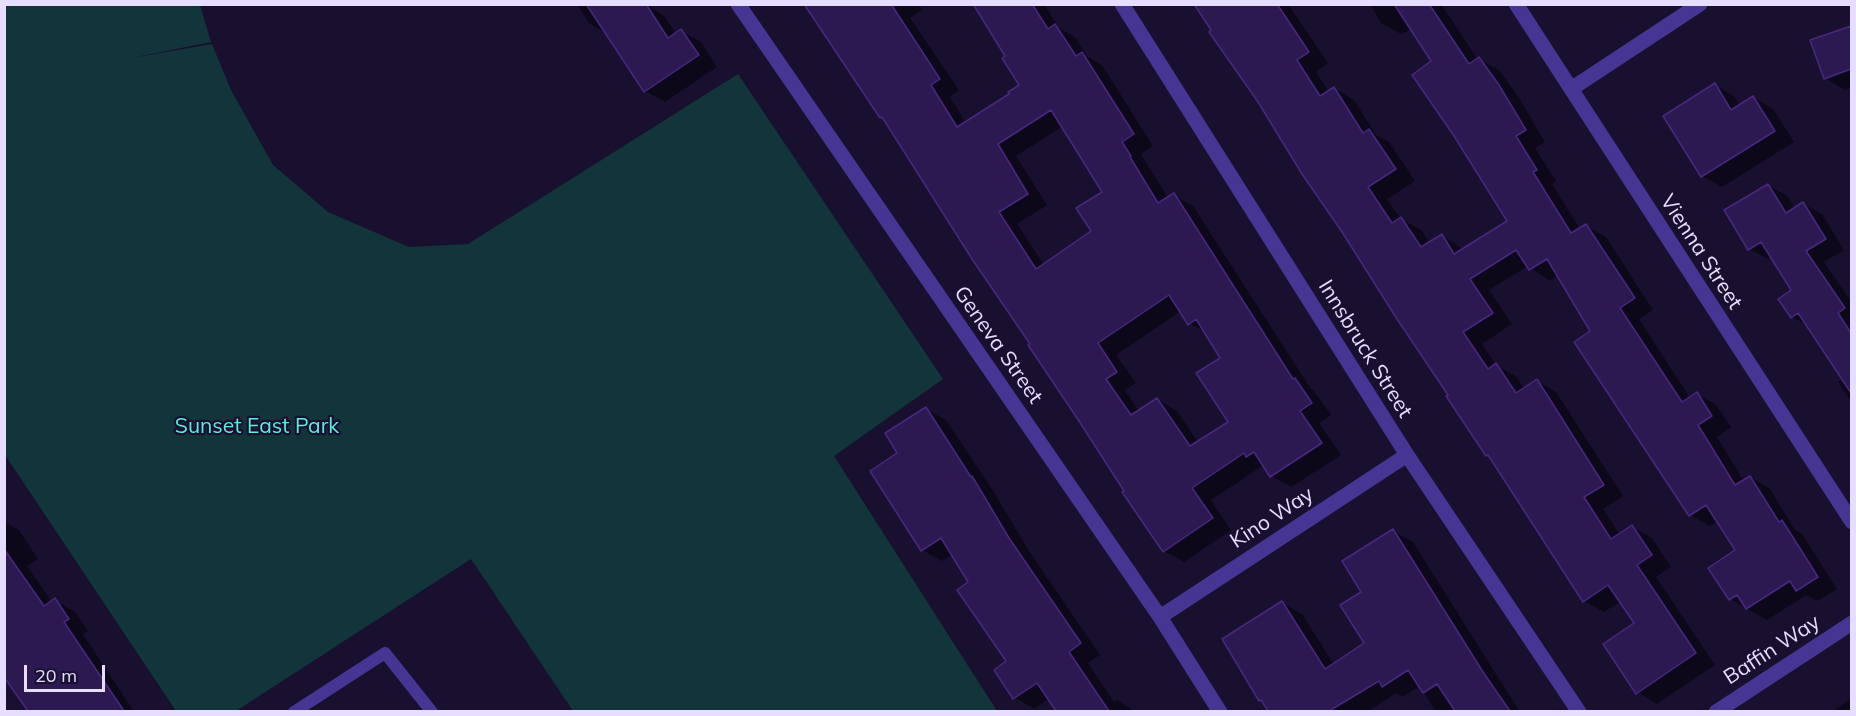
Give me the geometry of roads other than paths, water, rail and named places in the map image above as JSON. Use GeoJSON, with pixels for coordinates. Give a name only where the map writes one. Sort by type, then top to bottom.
{"type":"FeatureCollection","features":[{"type":"Feature","properties":{"kind":"street","name":"Geneva Street"},"geometry":{"type":"LineString","coordinates":[[738,4],[1160,617],[1220,711]]}},
{"type":"Feature","properties":{"kind":"street","name":"Innsbruck Street"},"geometry":{"type":"LineString","coordinates":[[1122,4],[1407,455],[1579,711]]}},
{"type":"Feature","properties":{"kind":"street","name":"Vienna Street"},"geometry":{"type":"LineString","coordinates":[[1516,4],[1851,522]]}},
{"type":"Feature","properties":{"kind":"street"},"geometry":{"type":"LineString","coordinates":[[1570,89],[1700,4]]}},
{"type":"Feature","properties":{"kind":"street","name":"Kino Way"},"geometry":{"type":"LineString","coordinates":[[1160,617],[1407,455]]}},
{"type":"Feature","properties":{"kind":"street","name":"Baffin Way"},"geometry":{"type":"LineString","coordinates":[[1716,711],[1851,623]]}},
{"type":"Feature","properties":{"kind":"lane"},"geometry":{"type":"LineString","coordinates":[[294,711],[385,653],[432,711]]}},
{"type":"Feature","properties":{"kind":"park label","name":"Sunset East Park"},"geometry":{"type":"Point","coordinates":[257,427]}}]}
